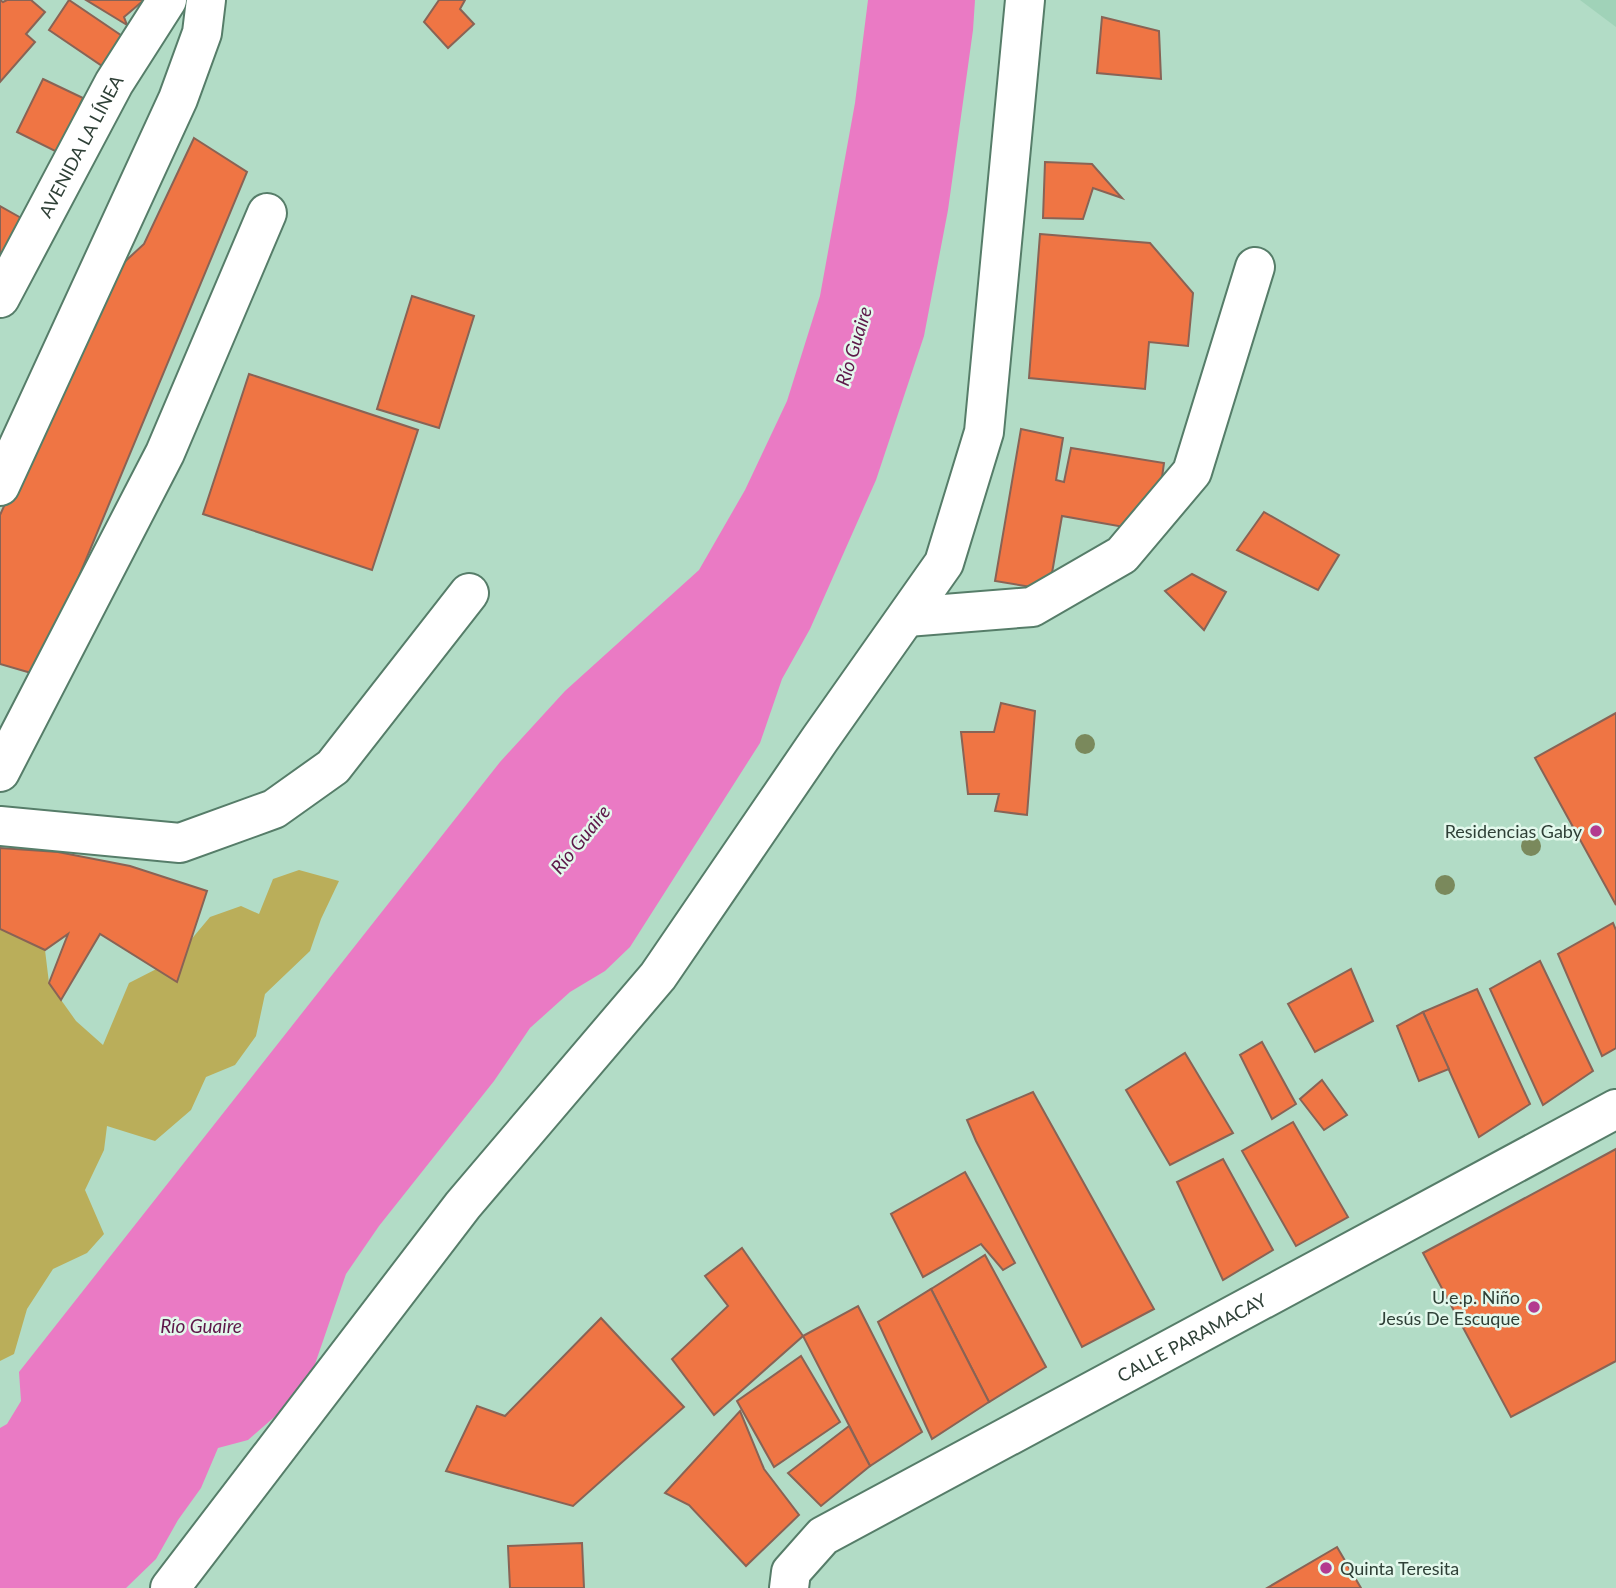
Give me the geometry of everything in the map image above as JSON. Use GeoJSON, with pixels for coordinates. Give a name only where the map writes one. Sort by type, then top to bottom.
{"type":"FeatureCollection","features":[{"type":"Feature","properties":{"kind":"street","name":"AVENIDA LA LÍNEA"},"geometry":{"type":"LineString","coordinates":[[0,298],[114,83],[167,0]]}},
{"type":"Feature","properties":{"kind":"street"},"geometry":{"type":"LineString","coordinates":[[0,486],[178,99],[202,33],[206,0]]}},
{"type":"Feature","properties":{"kind":"street"},"geometry":{"type":"LineString","coordinates":[[170,1588],[463,1205],[658,976],[944,563],[984,432],[1025,0]]}},
{"type":"Feature","properties":{"kind":"street"},"geometry":{"type":"LineString","coordinates":[[0,772],[165,453],[267,213]]}},
{"type":"Feature","properties":{"kind":"street"},"geometry":{"type":"LineString","coordinates":[[906,617],[1032,607],[1122,555],[1192,472],[1255,267]]}},
{"type":"Feature","properties":{"kind":"street"},"geometry":{"type":"LineString","coordinates":[[0,826],[180,843],[274,809],[333,767],[469,593]]}},
{"type":"Feature","properties":{"kind":"street","name":"CALLE PARAMACAY"},"geometry":{"type":"LineString","coordinates":[[789,1588],[791,1572],[823,1536],[1616,1109]]}},
{"type":"Feature","properties":{"kind":"shaded area"},"geometry":{"type":"Polygon","coordinates":[[[1580,0],[1616,0],[1616,27],[1580,0]]]}},
{"type":"Feature","properties":{"kind":"shaded area"},"geometry":{"type":"Polygon","coordinates":[[[299,870],[339,881],[310,951],[265,994],[256,1036],[235,1065],[206,1077],[191,1110],[155,1141],[107,1126],[104,1150],[85,1190],[104,1234],[87,1253],[53,1269],[27,1309],[14,1354],[0,1361],[0,929],[45,950],[49,983],[76,1021],[103,1045],[129,983],[174,960],[210,917],[241,906],[259,914],[273,879],[299,870]]]}},
{"type":"Feature","properties":{"kind":"water","name":"Río Guaire"},"geometry":{"type":"Polygon","coordinates":[[[868,0],[975,0],[948,210],[924,336],[876,480],[810,629],[782,679],[760,743],[630,947],[605,971],[570,992],[530,1028],[494,1081],[379,1226],[346,1274],[314,1367],[279,1413],[248,1440],[218,1448],[201,1488],[178,1520],[156,1559],[126,1588],[0,1588],[0,1428],[7,1424],[21,1401],[19,1372],[500,762],[565,691],[699,570],[745,490],[787,401],[820,296],[855,103],[868,0]]]}},
{"type":"Feature","properties":{"kind":"building"},"geometry":{"type":"Polygon","coordinates":[[[0,0],[31,0],[45,12],[26,34],[35,42],[0,82],[0,0]]]}},
{"type":"Feature","properties":{"kind":"building"},"geometry":{"type":"Polygon","coordinates":[[[69,0],[131,42],[111,72],[49,30],[69,0]]]}},
{"type":"Feature","properties":{"kind":"building"},"geometry":{"type":"Polygon","coordinates":[[[86,0],[144,0],[124,17],[127,25],[86,0]]]}},
{"type":"Feature","properties":{"kind":"building"},"geometry":{"type":"Polygon","coordinates":[[[439,0],[465,0],[460,9],[474,24],[448,48],[424,22],[439,0]]]}},
{"type":"Feature","properties":{"kind":"building"},"geometry":{"type":"Polygon","coordinates":[[[1102,17],[1159,31],[1161,79],[1097,73],[1102,17]]]}},
{"type":"Feature","properties":{"kind":"building"},"geometry":{"type":"Polygon","coordinates":[[[43,79],[83,98],[57,152],[17,132],[43,79]]]}},
{"type":"Feature","properties":{"kind":"building"},"geometry":{"type":"Polygon","coordinates":[[[194,138],[247,172],[38,675],[0,664],[0,515],[107,278],[144,244],[194,138]]]}},
{"type":"Feature","properties":{"kind":"building"},"geometry":{"type":"Polygon","coordinates":[[[1045,162],[1092,164],[1122,198],[1093,188],[1083,219],[1043,218],[1045,162]]]}},
{"type":"Feature","properties":{"kind":"building"},"geometry":{"type":"Polygon","coordinates":[[[0,206],[23,219],[0,258],[0,206]]]}},
{"type":"Feature","properties":{"kind":"building"},"geometry":{"type":"Polygon","coordinates":[[[1040,234],[1150,243],[1193,293],[1188,346],[1149,342],[1145,389],[1029,378],[1040,234]]]}},
{"type":"Feature","properties":{"kind":"building"},"geometry":{"type":"Polygon","coordinates":[[[412,296],[474,316],[439,428],[377,409],[412,296]]]}},
{"type":"Feature","properties":{"kind":"building"},"geometry":{"type":"Polygon","coordinates":[[[249,374],[418,430],[372,570],[203,514],[249,374]]]}},
{"type":"Feature","properties":{"kind":"building"},"geometry":{"type":"Polygon","coordinates":[[[1021,429],[1063,438],[1056,480],[1064,482],[1071,448],[1164,463],[1159,499],[1135,529],[1062,516],[1049,590],[995,581],[1021,429]]]}},
{"type":"Feature","properties":{"kind":"building"},"geometry":{"type":"Polygon","coordinates":[[[1264,512],[1339,555],[1318,590],[1237,550],[1264,512]]]}},
{"type":"Feature","properties":{"kind":"building"},"geometry":{"type":"Polygon","coordinates":[[[1192,574],[1226,592],[1204,630],[1165,591],[1192,574]]]}},
{"type":"Feature","properties":{"kind":"building"},"geometry":{"type":"Polygon","coordinates":[[[1001,703],[1035,711],[1027,815],[995,811],[999,794],[968,794],[961,732],[994,732],[1001,703]]]}},
{"type":"Feature","properties":{"kind":"building","name":"Residencias Gaby"},"geometry":{"type":"Polygon","coordinates":[[[1616,713],[1616,905],[1535,758],[1616,713]]]}},
{"type":"Feature","properties":{"kind":"building"},"geometry":{"type":"Polygon","coordinates":[[[0,848],[58,852],[130,866],[207,891],[177,982],[100,934],[61,1000],[49,983],[68,934],[45,950],[0,929],[0,848]]]}},
{"type":"Feature","properties":{"kind":"building"},"geometry":{"type":"Polygon","coordinates":[[[1613,923],[1616,930],[1616,1048],[1602,1056],[1558,954],[1613,923]]]}},
{"type":"Feature","properties":{"kind":"building"},"geometry":{"type":"Polygon","coordinates":[[[1540,961],[1593,1071],[1543,1105],[1490,989],[1540,961]]]}},
{"type":"Feature","properties":{"kind":"building"},"geometry":{"type":"Polygon","coordinates":[[[1351,969],[1373,1021],[1315,1052],[1288,1004],[1351,969]]]}},
{"type":"Feature","properties":{"kind":"building"},"geometry":{"type":"Polygon","coordinates":[[[1477,989],[1530,1104],[1479,1137],[1423,1012],[1477,989]]]}},
{"type":"Feature","properties":{"kind":"building"},"geometry":{"type":"Polygon","coordinates":[[[1423,1012],[1449,1069],[1419,1081],[1397,1026],[1423,1012]]]}},
{"type":"Feature","properties":{"kind":"building"},"geometry":{"type":"Polygon","coordinates":[[[1262,1042],[1296,1104],[1272,1119],[1240,1055],[1262,1042]]]}},
{"type":"Feature","properties":{"kind":"building"},"geometry":{"type":"Polygon","coordinates":[[[1185,1053],[1233,1133],[1170,1165],[1126,1090],[1185,1053]]]}},
{"type":"Feature","properties":{"kind":"building"},"geometry":{"type":"Polygon","coordinates":[[[1322,1080],[1347,1115],[1324,1130],[1300,1099],[1322,1080]]]}},
{"type":"Feature","properties":{"kind":"building"},"geometry":{"type":"Polygon","coordinates":[[[1033,1092],[1154,1309],[1082,1347],[967,1120],[1033,1092]]]}},
{"type":"Feature","properties":{"kind":"building"},"geometry":{"type":"Polygon","coordinates":[[[1293,1122],[1348,1217],[1296,1246],[1242,1151],[1293,1122]]]}},
{"type":"Feature","properties":{"kind":"building","name":"U.e.p. Niño Jesús De Escuque"},"geometry":{"type":"Polygon","coordinates":[[[1616,1149],[1616,1361],[1511,1417],[1423,1253],[1616,1149]]]}},
{"type":"Feature","properties":{"kind":"building"},"geometry":{"type":"Polygon","coordinates":[[[1223,1159],[1273,1250],[1223,1280],[1177,1182],[1223,1159]]]}},
{"type":"Feature","properties":{"kind":"building"},"geometry":{"type":"Polygon","coordinates":[[[965,1172],[1015,1263],[1003,1270],[981,1244],[923,1277],[891,1214],[965,1172]]]}},
{"type":"Feature","properties":{"kind":"building"},"geometry":{"type":"Polygon","coordinates":[[[742,1248],[803,1336],[714,1415],[672,1359],[728,1306],[705,1276],[742,1248]]]}},
{"type":"Feature","properties":{"kind":"building"},"geometry":{"type":"Polygon","coordinates":[[[985,1255],[1046,1367],[989,1402],[931,1289],[985,1255]]]}},
{"type":"Feature","properties":{"kind":"building"},"geometry":{"type":"Polygon","coordinates":[[[931,1289],[989,1402],[932,1439],[878,1322],[931,1289]]]}},
{"type":"Feature","properties":{"kind":"building"},"geometry":{"type":"Polygon","coordinates":[[[858,1306],[922,1432],[870,1466],[803,1336],[858,1306]]]}},
{"type":"Feature","properties":{"kind":"building"},"geometry":{"type":"Polygon","coordinates":[[[601,1318],[684,1407],[573,1506],[446,1471],[477,1406],[505,1416],[601,1318]]]}},
{"type":"Feature","properties":{"kind":"building"},"geometry":{"type":"Polygon","coordinates":[[[801,1356],[840,1422],[774,1467],[737,1401],[801,1356]]]}},
{"type":"Feature","properties":{"kind":"building"},"geometry":{"type":"Polygon","coordinates":[[[740,1411],[764,1469],[799,1515],[746,1566],[689,1505],[665,1493],[740,1411]]]}},
{"type":"Feature","properties":{"kind":"building"},"geometry":{"type":"Polygon","coordinates":[[[849,1426],[870,1466],[821,1506],[788,1473],[849,1426]]]}},
{"type":"Feature","properties":{"kind":"building"},"geometry":{"type":"Polygon","coordinates":[[[582,1543],[584,1588],[510,1588],[508,1546],[582,1543]]]}},
{"type":"Feature","properties":{"kind":"building","name":"Quinta Teresita"},"geometry":{"type":"Polygon","coordinates":[[[1337,1547],[1361,1588],[1267,1588],[1337,1547]]]}},
{"type":"Feature","properties":{"kind":"place","name":"Residencias Gaby"},"geometry":{"type":"Point","coordinates":[1596,831]}},
{"type":"Feature","properties":{"kind":"place","name":"U.e.p. Niño Jesús De Escuque"},"geometry":{"type":"Point","coordinates":[1534,1307]}},
{"type":"Feature","properties":{"kind":"place","name":"Quinta Teresita"},"geometry":{"type":"Point","coordinates":[1326,1568]}}]}
